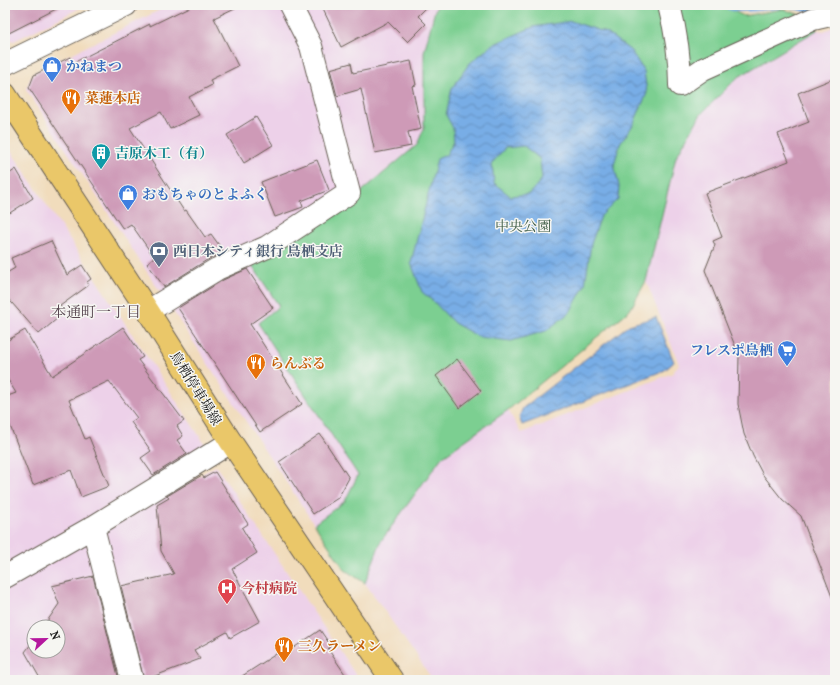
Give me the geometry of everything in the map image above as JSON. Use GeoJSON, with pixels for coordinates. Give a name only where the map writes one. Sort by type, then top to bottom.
{"type":"FeatureCollection","features":[{"type":"Feature","properties":{"kind":"main road","name":"鳥栖停車場線"},"geometry":{"type":"LineString","coordinates":[[5,94],[148,311],[231,442],[392,680]]}},
{"type":"Feature","properties":{"kind":"street"},"geometry":{"type":"LineString","coordinates":[[5,64],[126,5]]}},
{"type":"Feature","properties":{"kind":"street"},"geometry":{"type":"LineString","coordinates":[[148,311],[217,269],[267,247],[349,194],[311,46],[290,5]]}},
{"type":"Feature","properties":{"kind":"street"},"geometry":{"type":"LineString","coordinates":[[669,5],[675,30],[680,64],[680,85],[703,69],[716,63],[813,19],[835,14]]}},
{"type":"Feature","properties":{"kind":"street"},"geometry":{"type":"LineString","coordinates":[[5,577],[92,527],[231,442]]}},
{"type":"Feature","properties":{"kind":"street"},"geometry":{"type":"LineString","coordinates":[[92,527],[132,680]]}},
{"type":"Feature","properties":{"kind":"shaded area"},"geometry":{"type":"Polygon","coordinates":[[[5,5],[86,5],[14,41],[5,38],[5,5]]]}},
{"type":"Feature","properties":{"kind":"shaded area"},"geometry":{"type":"Polygon","coordinates":[[[170,5],[438,5],[435,10],[424,52],[424,128],[417,145],[349,202],[279,306],[259,323],[358,475],[345,501],[314,524],[26,89],[33,73],[170,5]]]}},
{"type":"Feature","properties":{"kind":"shaded area","name":"フレスポ鳥栖"},"geometry":{"type":"Polygon","coordinates":[[[835,26],[835,680],[433,680],[365,583],[381,541],[442,457],[508,410],[521,433],[673,373],[679,364],[646,281],[676,157],[701,114],[737,78],[817,30],[824,31],[835,26]]]}},
{"type":"Feature","properties":{"kind":"shaded area"},"geometry":{"type":"Polygon","coordinates":[[[5,142],[208,449],[5,566],[5,142]]]}},
{"type":"Feature","properties":{"kind":"shaded area"},"geometry":{"type":"Polygon","coordinates":[[[216,466],[359,680],[5,680],[5,589],[216,466]]]}},
{"type":"Feature","properties":{"kind":"green space","name":"中央公園"},"geometry":{"type":"Polygon","coordinates":[[[438,5],[720,5],[744,16],[783,9],[813,19],[817,30],[737,78],[701,114],[676,157],[646,281],[630,310],[508,410],[442,457],[381,541],[365,583],[345,570],[314,524],[345,501],[358,475],[258,323],[279,306],[252,265],[349,202],[417,145],[424,128],[424,52],[435,10],[438,5]]]}},
{"type":"Feature","properties":{"kind":"water"},"geometry":{"type":"Polygon","coordinates":[[[571,21],[607,33],[631,51],[644,71],[647,93],[633,125],[620,144],[614,164],[619,186],[618,199],[601,216],[591,244],[585,285],[570,312],[546,331],[511,341],[479,337],[454,323],[422,292],[411,263],[437,159],[446,155],[454,141],[453,128],[446,115],[452,88],[469,64],[492,45],[533,27],[571,21]],[[524,146],[505,148],[492,163],[494,183],[510,196],[529,194],[542,179],[540,159],[524,146]]]}},
{"type":"Feature","properties":{"kind":"water"},"geometry":{"type":"Polygon","coordinates":[[[656,317],[674,362],[665,370],[522,425],[519,417],[523,408],[629,325],[656,317]]]}},
{"type":"Feature","properties":{"kind":"building"},"geometry":{"type":"Polygon","coordinates":[[[5,5],[64,5],[5,35],[5,5]]]}},
{"type":"Feature","properties":{"kind":"building"},"geometry":{"type":"Polygon","coordinates":[[[193,5],[241,5],[214,18],[238,66],[210,80],[212,85],[189,97],[199,115],[170,129],[161,112],[130,128],[184,211],[186,210],[205,237],[211,234],[224,252],[210,258],[164,287],[147,263],[154,257],[131,224],[123,229],[29,88],[34,75],[70,57],[73,63],[150,24],[150,26],[193,5]]]}},
{"type":"Feature","properties":{"kind":"building"},"geometry":{"type":"Polygon","coordinates":[[[321,5],[429,5],[418,16],[426,24],[408,42],[388,22],[341,47],[321,5]]]}},
{"type":"Feature","properties":{"kind":"building"},"geometry":{"type":"Polygon","coordinates":[[[411,61],[416,85],[412,86],[421,129],[408,132],[411,146],[375,153],[361,89],[337,96],[330,69],[351,63],[353,73],[411,61]]]}},
{"type":"Feature","properties":{"kind":"building","name":"フレスポ鳥栖"},"geometry":{"type":"Polygon","coordinates":[[[835,78],[834,602],[801,516],[782,499],[763,475],[744,434],[738,404],[739,356],[705,270],[715,245],[713,241],[722,237],[705,193],[789,161],[778,134],[809,122],[798,93],[835,78]]]}},
{"type":"Feature","properties":{"kind":"building"},"geometry":{"type":"Polygon","coordinates":[[[256,117],[273,145],[244,163],[227,135],[256,117]]]}},
{"type":"Feature","properties":{"kind":"building"},"geometry":{"type":"Polygon","coordinates":[[[317,160],[329,190],[301,201],[303,207],[275,217],[261,182],[317,160]]]}},
{"type":"Feature","properties":{"kind":"building"},"geometry":{"type":"Polygon","coordinates":[[[16,169],[33,198],[5,216],[5,177],[16,169]]]}},
{"type":"Feature","properties":{"kind":"building"},"geometry":{"type":"Polygon","coordinates":[[[51,241],[67,275],[82,265],[91,279],[87,282],[89,285],[60,306],[65,312],[39,334],[5,295],[5,274],[15,268],[11,258],[51,241]]]}},
{"type":"Feature","properties":{"kind":"building"},"geometry":{"type":"Polygon","coordinates":[[[247,269],[273,308],[250,324],[302,404],[260,432],[178,308],[223,280],[247,269]]]}},
{"type":"Feature","properties":{"kind":"building"},"geometry":{"type":"Polygon","coordinates":[[[123,327],[143,357],[138,360],[184,421],[177,426],[183,436],[177,440],[187,454],[153,475],[141,458],[151,451],[131,422],[137,418],[109,381],[69,400],[85,439],[89,437],[109,486],[81,497],[71,470],[33,485],[5,413],[5,397],[16,393],[5,375],[5,342],[25,330],[52,376],[123,327]]]}},
{"type":"Feature","properties":{"kind":"building"},"geometry":{"type":"Polygon","coordinates":[[[457,359],[481,391],[459,408],[436,376],[457,359]]]}},
{"type":"Feature","properties":{"kind":"building"},"geometry":{"type":"Polygon","coordinates":[[[320,434],[349,478],[338,498],[313,514],[279,462],[320,434]]]}},
{"type":"Feature","properties":{"kind":"building"},"geometry":{"type":"Polygon","coordinates":[[[215,472],[248,524],[242,528],[257,553],[232,569],[260,621],[230,638],[227,632],[194,650],[200,659],[144,680],[121,586],[174,574],[161,551],[157,505],[169,498],[167,496],[202,475],[204,478],[215,472]]]}},
{"type":"Feature","properties":{"kind":"building"},"geometry":{"type":"Polygon","coordinates":[[[93,576],[119,680],[41,680],[29,659],[66,659],[66,619],[49,619],[59,604],[52,586],[93,576]]]}},
{"type":"Feature","properties":{"kind":"building"},"geometry":{"type":"Polygon","coordinates":[[[320,630],[331,646],[328,649],[349,680],[236,680],[287,647],[289,651],[320,630]]]}},
{"type":"Feature","properties":{"kind":"waterway"},"geometry":{"type":"LineString","coordinates":[[726,5],[738,8],[780,5]]}},
{"type":"Feature","properties":{"kind":"waterway"},"geometry":{"type":"LineString","coordinates":[[792,5],[816,11]]}},
{"type":"Feature","properties":{"kind":"place","name":"かねまつ"},"geometry":{"type":"Point","coordinates":[52,83]}},
{"type":"Feature","properties":{"kind":"place","name":"菜蓮本店"},"geometry":{"type":"Point","coordinates":[71,115]}},
{"type":"Feature","properties":{"kind":"place","name":"吉原木工（有）"},"geometry":{"type":"Point","coordinates":[101,170]}},
{"type":"Feature","properties":{"kind":"place","name":"おもちゃのとよふく"},"geometry":{"type":"Point","coordinates":[128,211]}},
{"type":"Feature","properties":{"kind":"place","name":"西日本シティ銀行 鳥栖支店"},"geometry":{"type":"Point","coordinates":[159,268]}},
{"type":"Feature","properties":{"kind":"place","name":"フレスポ鳥栖"},"geometry":{"type":"Point","coordinates":[787,367]}},
{"type":"Feature","properties":{"kind":"place","name":"らんぶる"},"geometry":{"type":"Point","coordinates":[256,380]}},
{"type":"Feature","properties":{"kind":"place","name":"今村病院"},"geometry":{"type":"Point","coordinates":[227,605]}},
{"type":"Feature","properties":{"kind":"place","name":"三久ラーメン"},"geometry":{"type":"Point","coordinates":[284,663]}},
{"type":"Feature","properties":{"kind":"district","name":"本通町一丁目"},"geometry":{"type":"Point","coordinates":[96,312]}}]}
